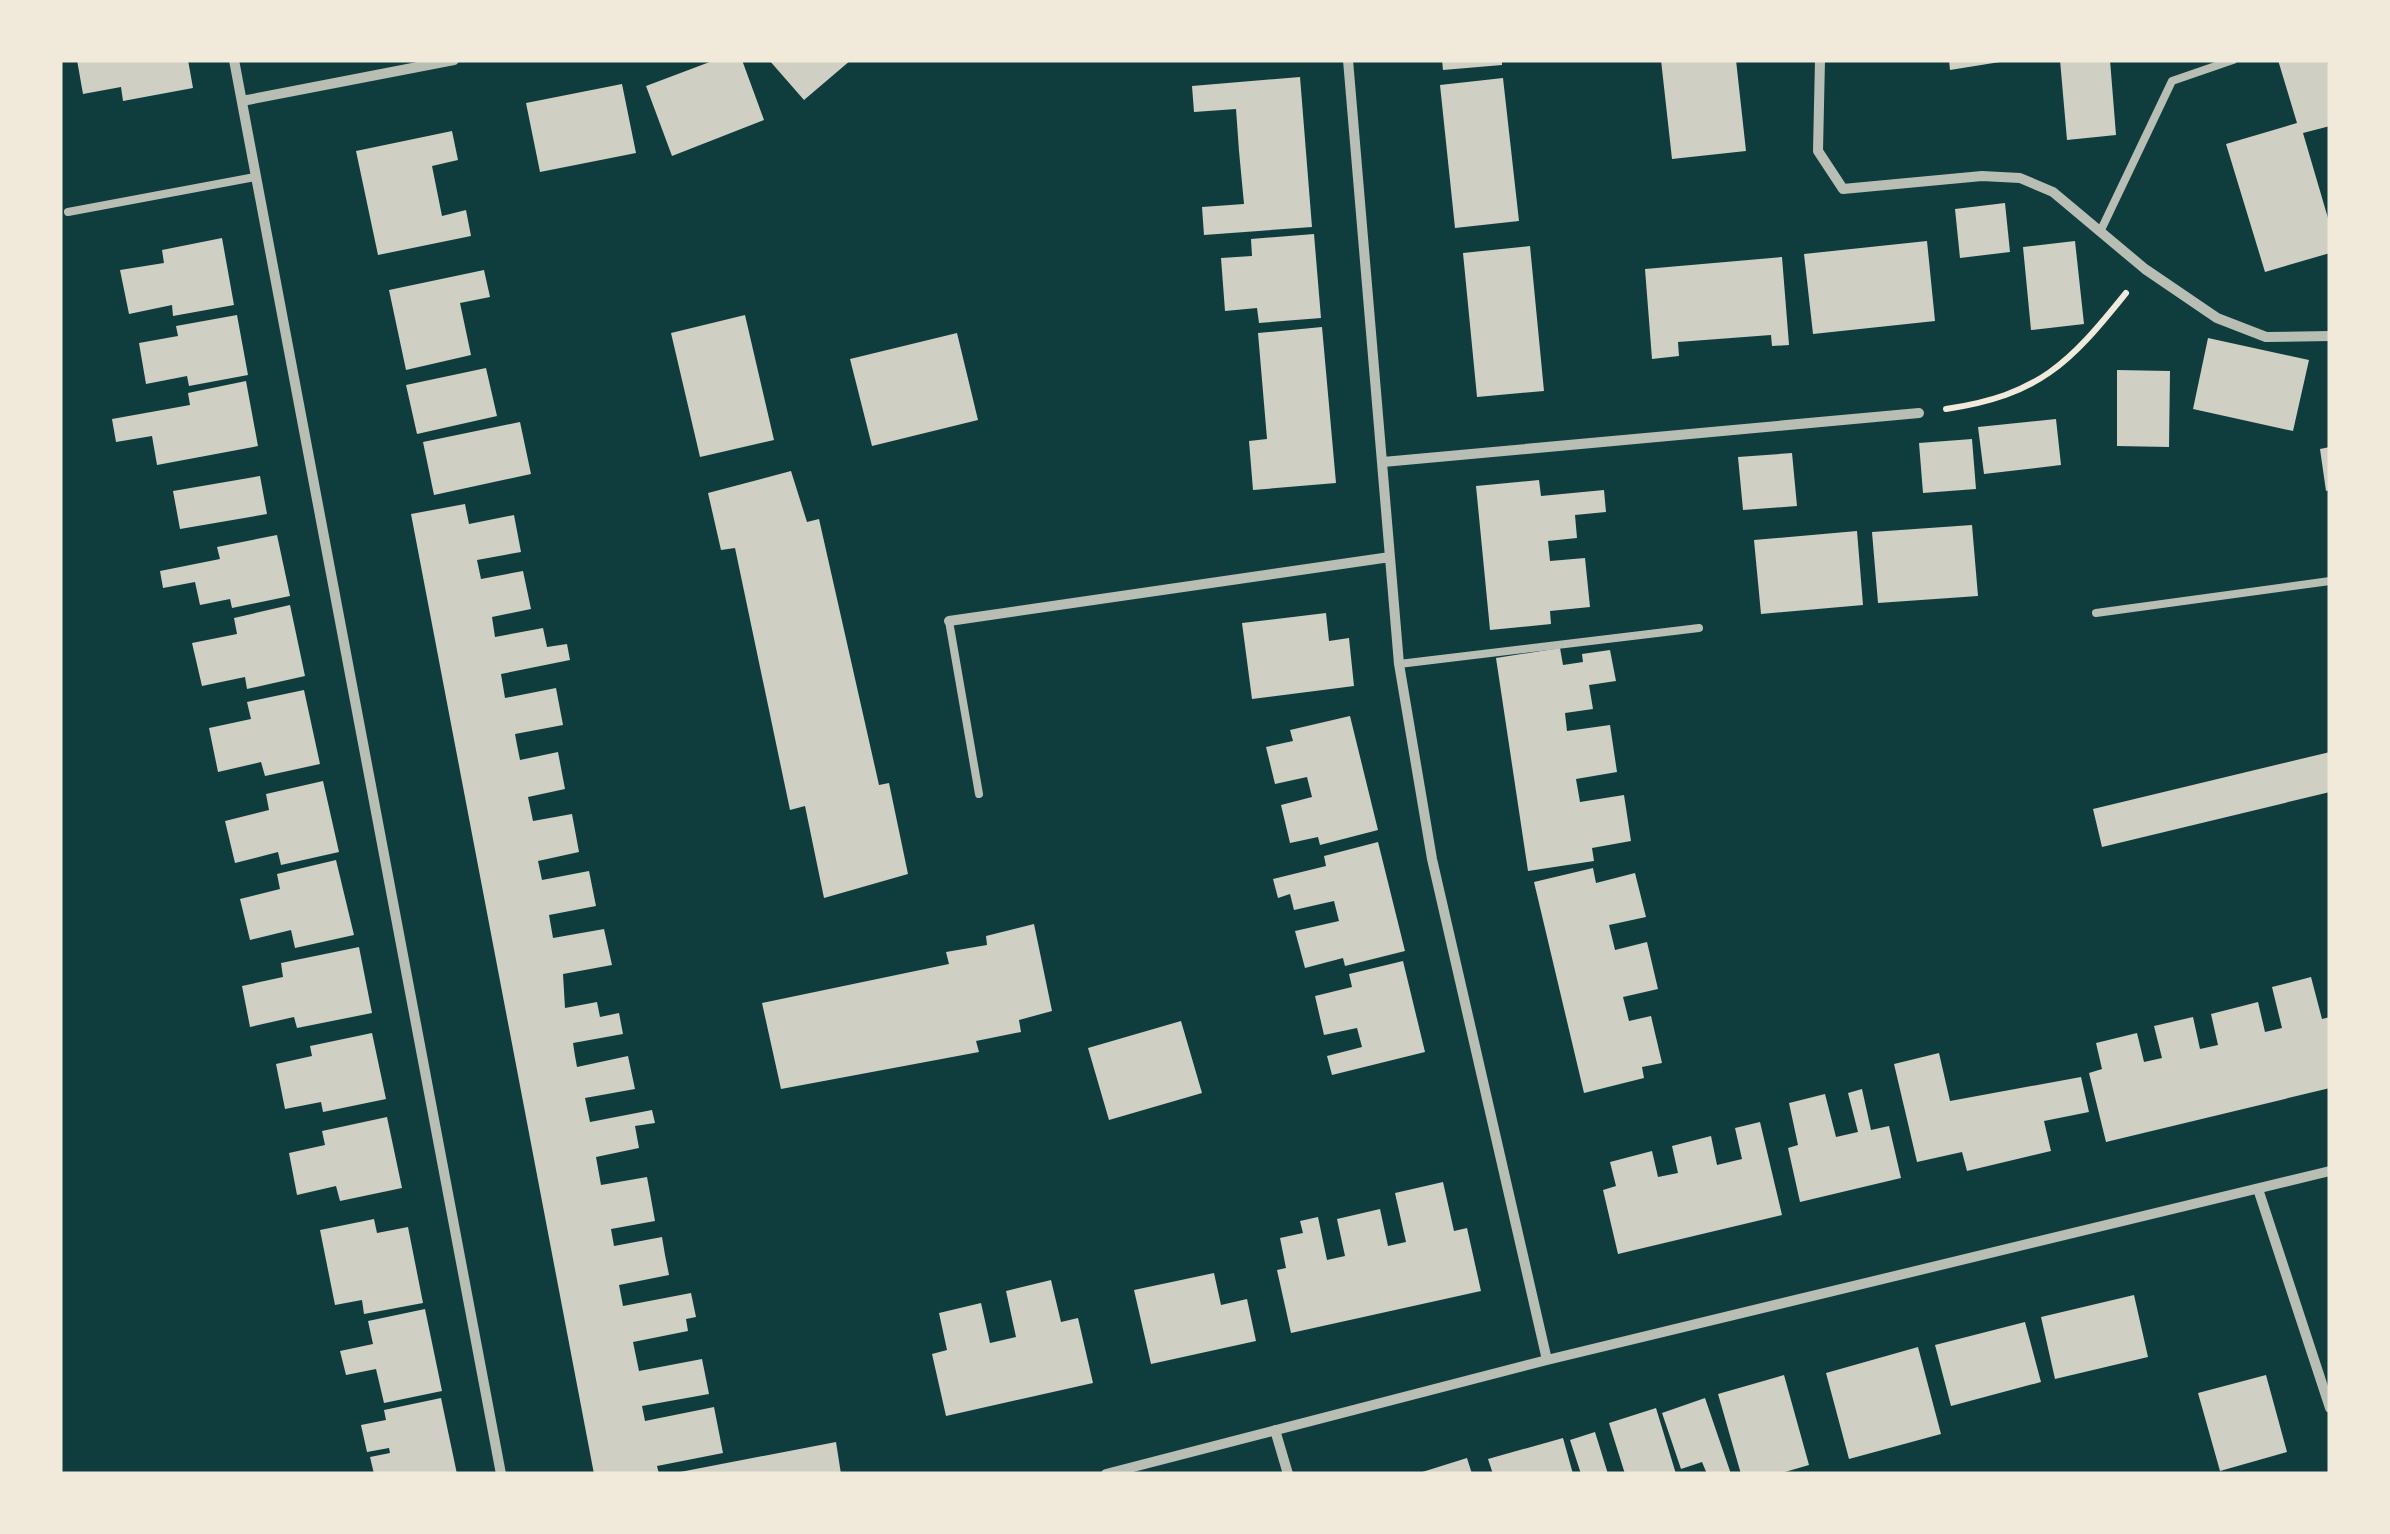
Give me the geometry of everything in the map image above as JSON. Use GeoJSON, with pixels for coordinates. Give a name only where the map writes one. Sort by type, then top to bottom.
{"type":"FeatureCollection","features":[{"type":"Feature","properties":{"kind":"street"},"geometry":{"type":"LineString","coordinates":[[234,60],[502,1474]]}},
{"type":"Feature","properties":{"kind":"street"},"geometry":{"type":"LineString","coordinates":[[242,100],[454,60]]}},
{"type":"Feature","properties":{"kind":"street"},"geometry":{"type":"LineString","coordinates":[[1348,60],[1400,664],[1432,859],[1547,1360]]}},
{"type":"Feature","properties":{"kind":"street"},"geometry":{"type":"LineString","coordinates":[[1820,60],[1818,150],[1843,188],[1982,176],[2020,178],[2052,192],[2146,269],[2217,318],[2266,337],[2326,336],[2330,325]]}},
{"type":"Feature","properties":{"kind":"street"},"geometry":{"type":"LineString","coordinates":[[1382,462],[1920,413]]}},
{"type":"Feature","properties":{"kind":"street"},"geometry":{"type":"LineString","coordinates":[[949,620],[1390,557]]}},
{"type":"Feature","properties":{"kind":"street"},"geometry":{"type":"LineString","coordinates":[[1106,1474],[1547,1360],[2330,1171]]}},
{"type":"Feature","properties":{"kind":"street"},"geometry":{"type":"LineString","coordinates":[[2258,1189],[2330,1408]]}},
{"type":"Feature","properties":{"kind":"street"},"geometry":{"type":"LineString","coordinates":[[1275,1430],[1288,1474]]}},
{"type":"Feature","properties":{"kind":"lane"},"geometry":{"type":"LineString","coordinates":[[2100,232],[2172,81],[2233,60]]}},
{"type":"Feature","properties":{"kind":"lane"},"geometry":{"type":"LineString","coordinates":[[68,212],[254,177]]}},
{"type":"Feature","properties":{"kind":"lane"},"geometry":{"type":"LineString","coordinates":[[2096,613],[2330,580]]}},
{"type":"Feature","properties":{"kind":"lane"},"geometry":{"type":"LineString","coordinates":[[949,620],[979,794]]}},
{"type":"Feature","properties":{"kind":"lane"},"geometry":{"type":"LineString","coordinates":[[1400,664],[1699,628]]}},
{"type":"Feature","properties":{"kind":"path"},"geometry":{"type":"LineString","coordinates":[[1920,413],[1984,403],[2044,379],[2081,349],[2146,269]]}},
{"type":"Feature","properties":{"kind":"building"},"geometry":{"type":"Polygon","coordinates":[[[77,60],[188,60],[193,88],[123,101],[121,87],[83,94],[77,60]]]}},
{"type":"Feature","properties":{"kind":"building"},"geometry":{"type":"Polygon","coordinates":[[[715,60],[742,60],[764,120],[672,156],[646,86],[715,60]]]}},
{"type":"Feature","properties":{"kind":"building"},"geometry":{"type":"Polygon","coordinates":[[[769,60],[851,60],[804,100],[769,60]]]}},
{"type":"Feature","properties":{"kind":"building"},"geometry":{"type":"Polygon","coordinates":[[[1442,60],[1502,60],[1502,65],[1443,70],[1442,60]]]}},
{"type":"Feature","properties":{"kind":"building"},"geometry":{"type":"Polygon","coordinates":[[[1661,60],[1736,60],[1746,151],[1672,159],[1661,60]]]}},
{"type":"Feature","properties":{"kind":"building"},"geometry":{"type":"Polygon","coordinates":[[[1949,60],[2000,60],[2000,62],[1950,70],[1949,60]]]}},
{"type":"Feature","properties":{"kind":"building"},"geometry":{"type":"Polygon","coordinates":[[[2060,60],[2110,60],[2116,135],[2067,140],[2060,60]]]}},
{"type":"Feature","properties":{"kind":"building"},"geometry":{"type":"Polygon","coordinates":[[[2278,60],[2327,60],[2330,71],[2330,126],[2303,133],[2330,225],[2330,253],[2265,272],[2226,144],[2297,123],[2278,60]]]}},
{"type":"Feature","properties":{"kind":"building"},"geometry":{"type":"Polygon","coordinates":[[[1300,77],[1312,227],[1204,235],[1202,207],[1244,204],[1236,109],[1194,112],[1192,86],[1300,77]]]}},
{"type":"Feature","properties":{"kind":"building"},"geometry":{"type":"Polygon","coordinates":[[[1503,78],[1519,221],[1455,228],[1440,85],[1503,78]]]}},
{"type":"Feature","properties":{"kind":"building"},"geometry":{"type":"Polygon","coordinates":[[[622,84],[636,153],[540,172],[526,103],[622,84]]]}},
{"type":"Feature","properties":{"kind":"building"},"geometry":{"type":"Polygon","coordinates":[[[452,131],[458,160],[432,166],[442,216],[466,210],[471,236],[378,255],[356,151],[452,131]]]}},
{"type":"Feature","properties":{"kind":"building"},"geometry":{"type":"Polygon","coordinates":[[[2005,203],[2010,252],[1960,258],[1955,209],[2005,203]]]}},
{"type":"Feature","properties":{"kind":"building"},"geometry":{"type":"Polygon","coordinates":[[[1314,234],[1321,318],[1259,323],[1257,308],[1225,311],[1221,258],[1252,256],[1251,239],[1314,234]]]}},
{"type":"Feature","properties":{"kind":"building"},"geometry":{"type":"Polygon","coordinates":[[[222,238],[234,305],[173,316],[172,305],[129,314],[120,270],[164,263],[162,250],[222,238]]]}},
{"type":"Feature","properties":{"kind":"building"},"geometry":{"type":"Polygon","coordinates":[[[1927,241],[1935,321],[1813,334],[1804,254],[1927,241]]]}},
{"type":"Feature","properties":{"kind":"building"},"geometry":{"type":"Polygon","coordinates":[[[2075,241],[2084,324],[2031,330],[2023,247],[2075,241]]]}},
{"type":"Feature","properties":{"kind":"building"},"geometry":{"type":"Polygon","coordinates":[[[1530,246],[1544,391],[1477,397],[1463,253],[1530,246]]]}},
{"type":"Feature","properties":{"kind":"building"},"geometry":{"type":"Polygon","coordinates":[[[1782,257],[1789,345],[1772,346],[1771,335],[1678,342],[1679,356],[1652,359],[1645,269],[1782,257]]]}},
{"type":"Feature","properties":{"kind":"building"},"geometry":{"type":"Polygon","coordinates":[[[484,270],[490,297],[460,303],[471,355],[406,370],[389,290],[484,270]]]}},
{"type":"Feature","properties":{"kind":"building"},"geometry":{"type":"Polygon","coordinates":[[[237,315],[248,375],[189,386],[187,376],[146,384],[139,343],[178,336],[176,326],[237,315]]]}},
{"type":"Feature","properties":{"kind":"building"},"geometry":{"type":"Polygon","coordinates":[[[745,315],[774,440],[700,457],[671,333],[745,315]]]}},
{"type":"Feature","properties":{"kind":"building"},"geometry":{"type":"Polygon","coordinates":[[[1322,327],[1336,483],[1253,490],[1249,441],[1267,439],[1258,333],[1322,327]]]}},
{"type":"Feature","properties":{"kind":"building"},"geometry":{"type":"Polygon","coordinates":[[[957,333],[978,420],[872,446],[850,359],[957,333]]]}},
{"type":"Feature","properties":{"kind":"building"},"geometry":{"type":"Polygon","coordinates":[[[2208,338],[2309,360],[2293,431],[2193,409],[2208,338]]]}},
{"type":"Feature","properties":{"kind":"building"},"geometry":{"type":"Polygon","coordinates":[[[486,368],[497,416],[417,434],[406,385],[486,368]]]}},
{"type":"Feature","properties":{"kind":"building"},"geometry":{"type":"Polygon","coordinates":[[[2117,370],[2170,371],[2169,447],[2117,446],[2117,370]]]}},
{"type":"Feature","properties":{"kind":"building"},"geometry":{"type":"Polygon","coordinates":[[[246,381],[258,446],[157,465],[152,436],[116,442],[112,419],[190,405],[188,393],[246,381]]]}},
{"type":"Feature","properties":{"kind":"building"},"geometry":{"type":"Polygon","coordinates":[[[2056,419],[2061,465],[1984,474],[1978,427],[2056,419]]]}},
{"type":"Feature","properties":{"kind":"building"},"geometry":{"type":"Polygon","coordinates":[[[520,422],[531,474],[434,495],[423,442],[520,422]]]}},
{"type":"Feature","properties":{"kind":"building"},"geometry":{"type":"Polygon","coordinates":[[[1972,439],[1976,489],[1923,493],[1919,443],[1972,439]]]}},
{"type":"Feature","properties":{"kind":"building"},"geometry":{"type":"Polygon","coordinates":[[[2330,447],[2330,490],[2326,491],[2320,449],[2330,447]]]}},
{"type":"Feature","properties":{"kind":"building"},"geometry":{"type":"Polygon","coordinates":[[[1792,453],[1797,506],[1743,510],[1738,457],[1792,453]]]}},
{"type":"Feature","properties":{"kind":"building"},"geometry":{"type":"Polygon","coordinates":[[[791,471],[807,522],[819,519],[879,785],[889,783],[908,874],[824,898],[805,806],[790,810],[735,548],[721,550],[708,493],[791,471]]]}},
{"type":"Feature","properties":{"kind":"building"},"geometry":{"type":"Polygon","coordinates":[[[260,476],[267,514],[180,529],[173,491],[260,476]]]}},
{"type":"Feature","properties":{"kind":"building"},"geometry":{"type":"Polygon","coordinates":[[[1539,480],[1541,496],[1604,490],[1606,512],[1575,515],[1577,538],[1548,541],[1550,561],[1585,558],[1590,607],[1550,611],[1551,624],[1490,630],[1476,486],[1539,480]]]}},
{"type":"Feature","properties":{"kind":"building"},"geometry":{"type":"Polygon","coordinates":[[[465,504],[469,524],[514,515],[521,552],[477,560],[481,579],[523,571],[531,609],[492,617],[495,637],[543,628],[547,647],[567,644],[570,660],[501,674],[505,698],[556,688],[563,725],[515,734],[520,760],[558,752],[565,789],[528,797],[533,821],[572,814],[579,852],[538,861],[542,880],[589,871],[596,906],[549,915],[553,938],[604,929],[612,965],[563,974],[565,1008],[597,1002],[600,1017],[619,1013],[623,1034],[573,1043],[577,1067],[628,1056],[635,1089],[585,1098],[590,1122],[652,1110],[655,1123],[635,1126],[639,1148],[596,1157],[601,1185],[647,1177],[655,1221],[611,1229],[614,1246],[662,1237],[669,1275],[619,1285],[623,1306],[691,1293],[696,1317],[686,1319],[688,1331],[633,1342],[639,1371],[702,1359],[709,1394],[642,1406],[645,1421],[714,1407],[723,1453],[657,1466],[659,1474],[594,1474],[411,514],[465,504]]]}},
{"type":"Feature","properties":{"kind":"building"},"geometry":{"type":"Polygon","coordinates":[[[1972,525],[1978,596],[1878,603],[1872,532],[1972,525]]]}},
{"type":"Feature","properties":{"kind":"building"},"geometry":{"type":"Polygon","coordinates":[[[1857,531],[1863,605],[1761,614],[1754,540],[1857,531]]]}},
{"type":"Feature","properties":{"kind":"building"},"geometry":{"type":"Polygon","coordinates":[[[277,535],[290,596],[232,608],[230,599],[200,605],[195,582],[163,588],[160,571],[220,559],[217,547],[277,535]]]}},
{"type":"Feature","properties":{"kind":"building"},"geometry":{"type":"Polygon","coordinates":[[[290,605],[305,676],[247,689],[245,677],[202,686],[192,643],[237,634],[234,618],[290,605]]]}},
{"type":"Feature","properties":{"kind":"building"},"geometry":{"type":"Polygon","coordinates":[[[1326,613],[1329,641],[1349,638],[1354,686],[1252,699],[1242,623],[1326,613]]]}},
{"type":"Feature","properties":{"kind":"building"},"geometry":{"type":"Polygon","coordinates":[[[1560,648],[1563,665],[1583,662],[1582,654],[1610,650],[1616,681],[1589,685],[1593,709],[1565,713],[1567,731],[1610,725],[1617,772],[1576,779],[1580,802],[1624,795],[1631,841],[1592,848],[1594,861],[1528,871],[1496,658],[1560,648]]]}},
{"type":"Feature","properties":{"kind":"building"},"geometry":{"type":"Polygon","coordinates":[[[304,690],[320,764],[265,776],[261,762],[218,772],[209,728],[251,719],[247,702],[304,690]]]}},
{"type":"Feature","properties":{"kind":"building"},"geometry":{"type":"Polygon","coordinates":[[[1350,716],[1378,830],[1320,845],[1318,837],[1290,843],[1281,805],[1312,797],[1307,777],[1275,784],[1266,747],[1293,741],[1290,730],[1350,716]]]}},
{"type":"Feature","properties":{"kind":"building"},"geometry":{"type":"Polygon","coordinates":[[[2330,752],[2330,792],[2102,847],[2093,809],[2330,752]]]}},
{"type":"Feature","properties":{"kind":"building"},"geometry":{"type":"Polygon","coordinates":[[[323,781],[339,852],[281,865],[278,852],[235,863],[225,821],[269,810],[266,794],[323,781]]]}},
{"type":"Feature","properties":{"kind":"building"},"geometry":{"type":"Polygon","coordinates":[[[1378,842],[1405,951],[1345,966],[1343,958],[1305,968],[1295,931],[1339,921],[1334,901],[1294,910],[1290,894],[1278,898],[1273,879],[1326,866],[1324,856],[1378,842]]]}},
{"type":"Feature","properties":{"kind":"building"},"geometry":{"type":"Polygon","coordinates":[[[336,860],[354,935],[295,948],[291,930],[250,940],[240,899],[280,889],[277,874],[336,860]]]}},
{"type":"Feature","properties":{"kind":"building"},"geometry":{"type":"Polygon","coordinates":[[[1593,868],[1596,883],[1635,873],[1646,917],[1609,925],[1615,950],[1647,942],[1658,989],[1623,997],[1629,1021],[1651,1016],[1662,1063],[1642,1067],[1644,1078],[1584,1093],[1534,882],[1593,868]]]}},
{"type":"Feature","properties":{"kind":"building"},"geometry":{"type":"Polygon","coordinates":[[[1034,924],[1052,1011],[1019,1020],[1021,1032],[976,1041],[979,1052],[781,1089],[762,1003],[949,964],[946,952],[987,945],[986,936],[1034,924]]]}},
{"type":"Feature","properties":{"kind":"building"},"geometry":{"type":"Polygon","coordinates":[[[359,947],[372,1013],[297,1028],[294,1017],[250,1027],[242,986],[283,977],[281,963],[359,947]]]}},
{"type":"Feature","properties":{"kind":"building"},"geometry":{"type":"Polygon","coordinates":[[[1403,961],[1425,1052],[1332,1075],[1327,1056],[1362,1047],[1357,1028],[1324,1035],[1315,996],[1352,987],[1349,974],[1403,961]]]}},
{"type":"Feature","properties":{"kind":"building"},"geometry":{"type":"Polygon","coordinates":[[[2311,977],[2322,1019],[2330,1017],[2330,1088],[2106,1142],[2089,1073],[2102,1069],[2096,1043],[2137,1033],[2144,1062],[2162,1058],[2154,1026],[2193,1017],[2200,1049],[2218,1045],[2211,1014],[2258,1002],[2265,1032],[2282,1028],[2272,987],[2311,977]]]}},
{"type":"Feature","properties":{"kind":"building"},"geometry":{"type":"Polygon","coordinates":[[[1181,1021],[1202,1093],[1109,1120],[1088,1048],[1181,1021]]]}},
{"type":"Feature","properties":{"kind":"building"},"geometry":{"type":"Polygon","coordinates":[[[372,1033],[386,1099],[323,1112],[321,1102],[285,1109],[276,1064],[312,1056],[310,1046],[372,1033]]]}},
{"type":"Feature","properties":{"kind":"building"},"geometry":{"type":"Polygon","coordinates":[[[1939,1053],[1950,1101],[2081,1077],[2089,1112],[2044,1121],[2051,1151],[1967,1171],[1962,1152],[1917,1162],[1894,1064],[1939,1053]]]}},
{"type":"Feature","properties":{"kind":"building"},"geometry":{"type":"Polygon","coordinates":[[[1862,1089],[1871,1130],[1889,1126],[1901,1178],[1800,1202],[1788,1148],[1798,1145],[1789,1103],[1825,1094],[1836,1137],[1858,1132],[1848,1093],[1862,1089]]]}},
{"type":"Feature","properties":{"kind":"building"},"geometry":{"type":"Polygon","coordinates":[[[387,1117],[402,1188],[340,1201],[336,1186],[297,1195],[289,1153],[325,1145],[322,1131],[387,1117]]]}},
{"type":"Feature","properties":{"kind":"building"},"geometry":{"type":"Polygon","coordinates":[[[1760,1122],[1782,1215],[1618,1254],[1603,1190],[1616,1186],[1610,1162],[1652,1151],[1658,1177],[1678,1173],[1672,1146],[1711,1136],[1717,1165],[1742,1159],[1735,1128],[1760,1122]]]}},
{"type":"Feature","properties":{"kind":"building"},"geometry":{"type":"Polygon","coordinates":[[[1443,1182],[1454,1231],[1467,1228],[1481,1291],[1291,1333],[1277,1270],[1286,1268],[1280,1238],[1303,1233],[1300,1221],[1318,1217],[1327,1260],[1345,1256],[1337,1219],[1380,1209],[1388,1246],[1406,1242],[1395,1193],[1443,1182]]]}},
{"type":"Feature","properties":{"kind":"building"},"geometry":{"type":"Polygon","coordinates":[[[374,1219],[377,1233],[408,1227],[423,1303],[364,1314],[362,1300],[335,1305],[320,1230],[374,1219]]]}},
{"type":"Feature","properties":{"kind":"building"},"geometry":{"type":"Polygon","coordinates":[[[1214,1273],[1221,1305],[1247,1299],[1256,1341],[1151,1364],[1134,1290],[1214,1273]]]}},
{"type":"Feature","properties":{"kind":"building"},"geometry":{"type":"Polygon","coordinates":[[[1051,1280],[1061,1322],[1078,1318],[1093,1383],[946,1416],[932,1354],[947,1350],[939,1313],[981,1303],[990,1343],[1016,1337],[1006,1291],[1051,1280]]]}},
{"type":"Feature","properties":{"kind":"building"},"geometry":{"type":"Polygon","coordinates":[[[2134,1295],[2148,1357],[2055,1379],[2041,1317],[2134,1295]]]}},
{"type":"Feature","properties":{"kind":"building"},"geometry":{"type":"Polygon","coordinates":[[[425,1309],[442,1391],[384,1403],[376,1369],[346,1375],[340,1351],[373,1344],[368,1321],[425,1309]]]}},
{"type":"Feature","properties":{"kind":"building"},"geometry":{"type":"Polygon","coordinates":[[[2025,1322],[2041,1382],[1951,1406],[1935,1345],[2025,1322]]]}},
{"type":"Feature","properties":{"kind":"building"},"geometry":{"type":"Polygon","coordinates":[[[1918,1347],[1941,1434],[1849,1459],[1826,1373],[1918,1347]]]}},
{"type":"Feature","properties":{"kind":"building"},"geometry":{"type":"Polygon","coordinates":[[[1784,1375],[1809,1465],[1778,1474],[1741,1474],[1718,1394],[1784,1375]]]}},
{"type":"Feature","properties":{"kind":"building"},"geometry":{"type":"Polygon","coordinates":[[[2266,1375],[2287,1452],[2220,1471],[2198,1393],[2266,1375]]]}},
{"type":"Feature","properties":{"kind":"building"},"geometry":{"type":"Polygon","coordinates":[[[441,1398],[457,1474],[374,1474],[370,1457],[390,1453],[389,1448],[367,1452],[361,1425],[386,1420],[384,1410],[441,1398]]]}},
{"type":"Feature","properties":{"kind":"building"},"geometry":{"type":"Polygon","coordinates":[[[1705,1398],[1731,1474],[1707,1474],[1702,1462],[1681,1469],[1662,1413],[1705,1398]]]}},
{"type":"Feature","properties":{"kind":"building"},"geometry":{"type":"Polygon","coordinates":[[[1656,1408],[1676,1474],[1625,1474],[1609,1423],[1656,1408]]]}},
{"type":"Feature","properties":{"kind":"building"},"geometry":{"type":"Polygon","coordinates":[[[1595,1432],[1608,1474],[1581,1474],[1570,1440],[1595,1432]]]}},
{"type":"Feature","properties":{"kind":"building"},"geometry":{"type":"Polygon","coordinates":[[[1563,1438],[1573,1474],[1493,1474],[1488,1459],[1563,1438]]]}},
{"type":"Feature","properties":{"kind":"building"},"geometry":{"type":"Polygon","coordinates":[[[836,1442],[841,1474],[680,1474],[680,1472],[836,1442]]]}},
{"type":"Feature","properties":{"kind":"building"},"geometry":{"type":"Polygon","coordinates":[[[1467,1458],[1472,1474],[1419,1473],[1467,1458]]]}}]}
